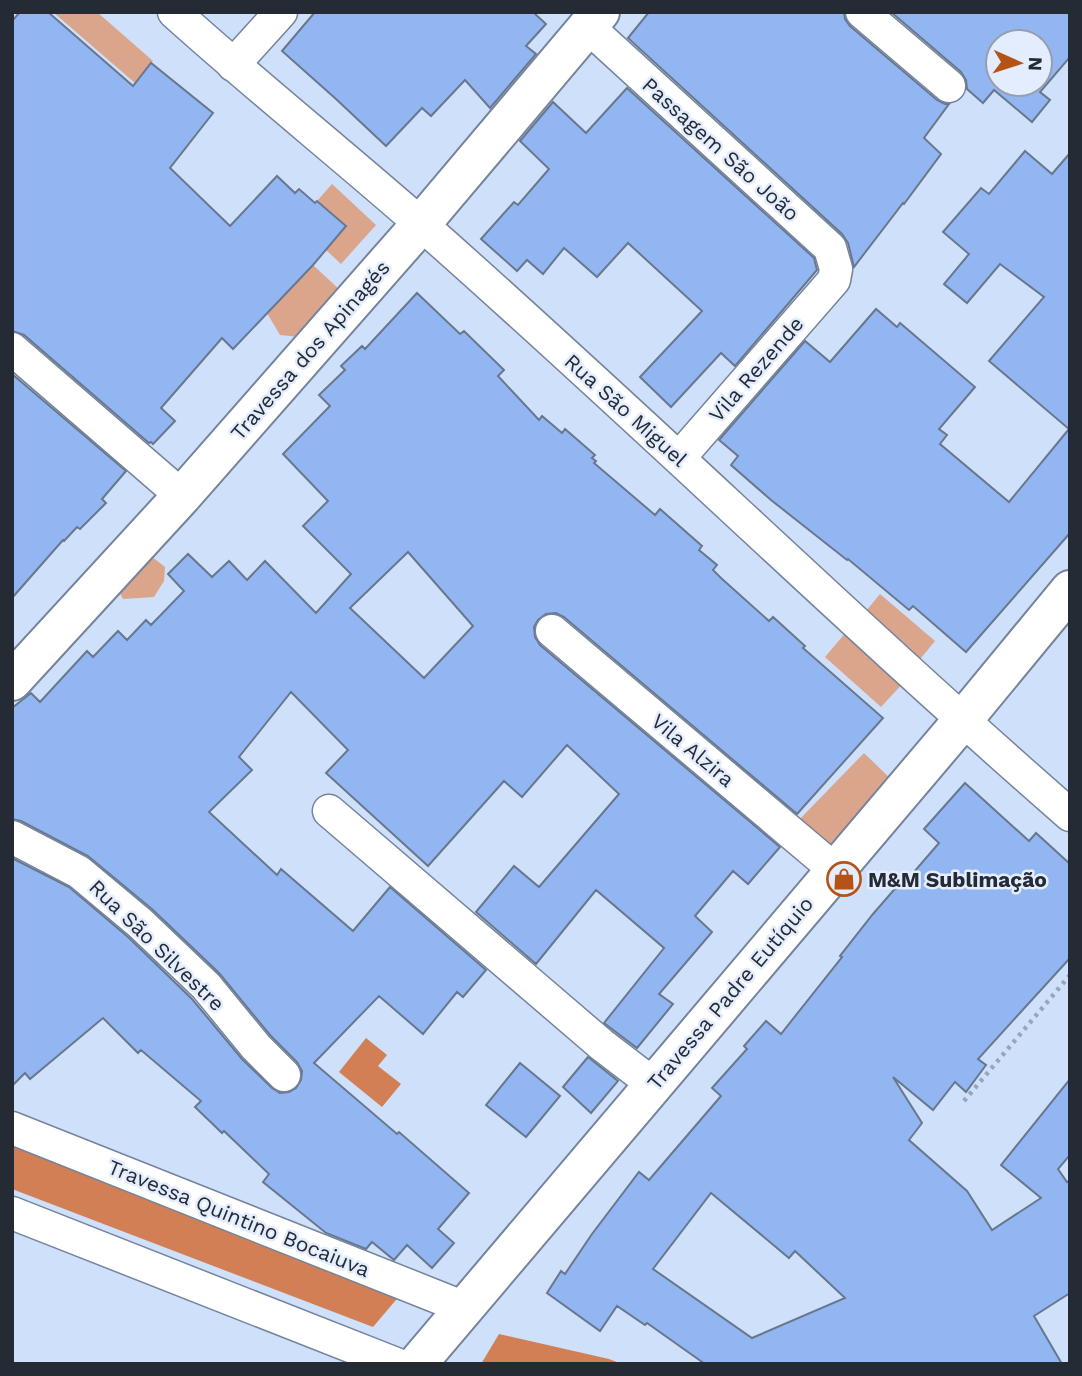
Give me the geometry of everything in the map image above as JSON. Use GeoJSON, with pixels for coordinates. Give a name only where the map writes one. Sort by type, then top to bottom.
{"type":"FeatureCollection","features":[{"type":"Feature","properties":{"kind":"main road","name":"Travessa dos Apinagés"},"geometry":{"type":"LineString","coordinates":[[12,681],[182,496],[421,224],[594,20]]}},
{"type":"Feature","properties":{"kind":"main road","name":"Travessa Padre Eutíquio"},"geometry":{"type":"LineString","coordinates":[[416,1364],[1070,590]]}},
{"type":"Feature","properties":{"kind":"street","name":"Rua São Miguel"},"geometry":{"type":"LineString","coordinates":[[174,12],[421,224],[679,458],[962,721],[1070,815]]}},
{"type":"Feature","properties":{"kind":"street"},"geometry":{"type":"LineString","coordinates":[[233,65],[281,12]]}},
{"type":"Feature","properties":{"kind":"street"},"geometry":{"type":"LineString","coordinates":[[862,12],[949,86]]}},
{"type":"Feature","properties":{"kind":"street","name":"Passagem São João"},"geometry":{"type":"LineString","coordinates":[[594,20],[830,248],[836,269],[834,280]]}},
{"type":"Feature","properties":{"kind":"street","name":"Vila Rezende"},"geometry":{"type":"LineString","coordinates":[[679,458],[834,280]]}},
{"type":"Feature","properties":{"kind":"street"},"geometry":{"type":"LineString","coordinates":[[12,349],[182,496]]}},
{"type":"Feature","properties":{"kind":"street","name":"Vila Alzira"},"geometry":{"type":"LineString","coordinates":[[552,631],[834,869]]}},
{"type":"Feature","properties":{"kind":"street"},"geometry":{"type":"LineString","coordinates":[[329,811],[602,1045],[653,1084]]}},
{"type":"Feature","properties":{"kind":"street","name":"Rua São Silvestre"},"geometry":{"type":"LineString","coordinates":[[12,837],[79,872],[140,923],[206,986],[256,1047],[284,1075]]}},
{"type":"Feature","properties":{"kind":"street","name":"Travessa Quintino Bocaiuva"},"geometry":{"type":"LineString","coordinates":[[12,1128],[465,1308]]}},
{"type":"Feature","properties":{"kind":"street"},"geometry":{"type":"LineString","coordinates":[[12,1213],[396,1364]]}},
{"type":"Feature","properties":{"kind":"path"},"geometry":{"type":"LineString","coordinates":[[964,1101],[1070,975]]}},
{"type":"Feature","properties":{"kind":"shaded area"},"geometry":{"type":"Polygon","coordinates":[[[53,12],[97,12],[153,61],[135,83],[53,12]]]}},
{"type":"Feature","properties":{"kind":"shaded area"},"geometry":{"type":"Polygon","coordinates":[[[332,184],[376,225],[341,264],[325,249],[345,226],[317,201],[332,184]]]}},
{"type":"Feature","properties":{"kind":"shaded area"},"geometry":{"type":"Polygon","coordinates":[[[313,265],[342,292],[299,337],[280,335],[267,313],[313,265]]]}},
{"type":"Feature","properties":{"kind":"shaded area"},"geometry":{"type":"Polygon","coordinates":[[[147,553],[165,567],[164,581],[154,597],[123,599],[114,581],[147,553]]]}},
{"type":"Feature","properties":{"kind":"shaded area"},"geometry":{"type":"Polygon","coordinates":[[[880,594],[935,641],[912,669],[857,622],[880,594]]]}},
{"type":"Feature","properties":{"kind":"shaded area"},"geometry":{"type":"Polygon","coordinates":[[[847,631],[904,682],[881,707],[825,657],[847,631]]]}},
{"type":"Feature","properties":{"kind":"shaded area"},"geometry":{"type":"Polygon","coordinates":[[[864,753],[898,786],[830,856],[796,823],[864,753]]]}},
{"type":"Feature","properties":{"kind":"shaded area"},"geometry":{"type":"Polygon","coordinates":[[[366,1038],[387,1055],[378,1066],[401,1084],[382,1107],[339,1072],[366,1038]]]}},
{"type":"Feature","properties":{"kind":"shaded area"},"geometry":{"type":"Polygon","coordinates":[[[12,1141],[401,1294],[373,1327],[12,1189],[12,1141]]]}},
{"type":"Feature","properties":{"kind":"shaded area"},"geometry":{"type":"Polygon","coordinates":[[[499,1334],[609,1359],[622,1364],[481,1364],[499,1334]]]}},
{"type":"Feature","properties":{"kind":"building"},"geometry":{"type":"Polygon","coordinates":[[[20,12],[48,12],[133,86],[151,63],[213,113],[170,168],[230,226],[277,176],[295,193],[299,189],[315,203],[317,201],[346,226],[233,349],[222,338],[161,408],[175,421],[153,444],[24,335],[12,331],[12,21],[20,12]]]}},
{"type":"Feature","properties":{"kind":"building"},"geometry":{"type":"Polygon","coordinates":[[[315,12],[533,12],[546,24],[526,46],[536,54],[490,108],[465,80],[431,116],[422,108],[386,146],[282,51],[315,12]]]}},
{"type":"Feature","properties":{"kind":"building"},"geometry":{"type":"Polygon","coordinates":[[[649,12],[844,12],[850,26],[937,100],[949,104],[924,138],[941,154],[854,267],[848,243],[842,234],[628,38],[649,12]]]}},
{"type":"Feature","properties":{"kind":"building"},"geometry":{"type":"Polygon","coordinates":[[[891,12],[1070,12],[1070,57],[1054,76],[1054,28],[984,28],[984,98],[987,98],[983,103],[967,89],[961,72],[891,12]]]}},
{"type":"Feature","properties":{"kind":"building"},"geometry":{"type":"Polygon","coordinates":[[[627,88],[814,258],[817,270],[735,366],[721,353],[671,407],[640,377],[702,311],[628,243],[597,277],[564,248],[543,274],[527,260],[517,271],[481,239],[514,202],[518,205],[549,169],[520,141],[553,102],[586,133],[627,88]]]}},
{"type":"Feature","properties":{"kind":"building"},"geometry":{"type":"Polygon","coordinates":[[[1004,98],[1050,100],[1032,122],[1004,98]]]}},
{"type":"Feature","properties":{"kind":"building"},"geometry":{"type":"Polygon","coordinates":[[[1025,151],[1052,174],[1070,153],[1070,533],[966,652],[913,606],[909,610],[771,500],[731,465],[738,456],[719,440],[805,341],[830,362],[876,309],[897,327],[900,323],[975,387],[939,429],[947,435],[940,444],[1009,502],[1069,429],[989,361],[1044,297],[1000,264],[967,303],[944,284],[969,254],[943,232],[981,188],[989,194],[1025,151]]]}},
{"type":"Feature","properties":{"kind":"building"},"geometry":{"type":"Polygon","coordinates":[[[417,293],[460,334],[464,331],[504,370],[498,376],[539,420],[542,416],[562,433],[565,429],[595,455],[592,458],[596,461],[594,463],[655,515],[660,509],[702,546],[699,550],[717,565],[713,570],[721,578],[769,621],[773,617],[805,646],[803,648],[883,718],[797,814],[564,617],[556,613],[546,614],[538,620],[534,627],[535,637],[540,645],[780,847],[748,884],[733,871],[695,916],[712,932],[659,994],[673,1004],[637,1048],[604,1023],[664,948],[596,890],[536,964],[476,912],[514,866],[539,887],[619,794],[567,745],[522,797],[504,781],[428,866],[326,773],[348,750],[291,692],[239,757],[252,770],[209,812],[277,875],[281,869],[353,931],[390,887],[486,970],[463,997],[457,992],[423,1034],[379,996],[314,1063],[469,1193],[438,1229],[454,1243],[432,1268],[407,1245],[394,1260],[372,1242],[366,1249],[326,1233],[263,1182],[269,1174],[195,1107],[201,1101],[141,1050],[138,1053],[103,1018],[30,1079],[25,1073],[12,1086],[12,858],[69,887],[128,937],[192,999],[242,1059],[272,1088],[280,1093],[289,1092],[296,1088],[301,1080],[302,1071],[297,1062],[270,1035],[219,973],[153,910],[88,856],[21,821],[12,819],[12,708],[31,693],[40,702],[87,651],[93,657],[118,631],[127,640],[146,620],[151,625],[184,591],[168,574],[188,554],[212,577],[229,561],[247,580],[265,561],[316,613],[351,574],[303,526],[328,501],[283,454],[330,406],[319,395],[345,370],[341,366],[362,346],[365,349],[417,293]],[[408,552],[350,608],[424,678],[473,626],[408,552]]]}},
{"type":"Feature","properties":{"kind":"building"},"geometry":{"type":"Polygon","coordinates":[[[12,374],[126,471],[102,499],[106,503],[80,529],[77,527],[63,540],[12,598],[12,374]]]}},
{"type":"Feature","properties":{"kind":"building"},"geometry":{"type":"Polygon","coordinates":[[[965,783],[1029,841],[1036,833],[1070,864],[1070,958],[978,1059],[986,1065],[966,1092],[955,1082],[933,1110],[893,1077],[922,1123],[909,1140],[967,1191],[992,1230],[1041,1198],[1001,1165],[1070,1079],[1070,1155],[1058,1169],[1067,1182],[1070,1180],[1070,1293],[1034,1316],[1062,1364],[705,1364],[647,1323],[645,1325],[617,1306],[600,1331],[547,1293],[561,1271],[565,1274],[639,1172],[649,1180],[721,1096],[712,1088],[747,1049],[744,1046],[766,1021],[781,1034],[873,914],[939,843],[924,829],[965,783]],[[711,1193],[653,1269],[752,1338],[845,1298],[795,1251],[789,1258],[711,1193]]]}},
{"type":"Feature","properties":{"kind":"building"},"geometry":{"type":"Polygon","coordinates":[[[588,1057],[618,1081],[591,1113],[563,1087],[588,1057]]]}},
{"type":"Feature","properties":{"kind":"building"},"geometry":{"type":"Polygon","coordinates":[[[520,1063],[560,1096],[526,1137],[486,1105],[520,1063]]]}},
{"type":"Feature","properties":{"kind":"place","name":"M&M Sublimação"},"geometry":{"type":"Point","coordinates":[844,879]}}]}
